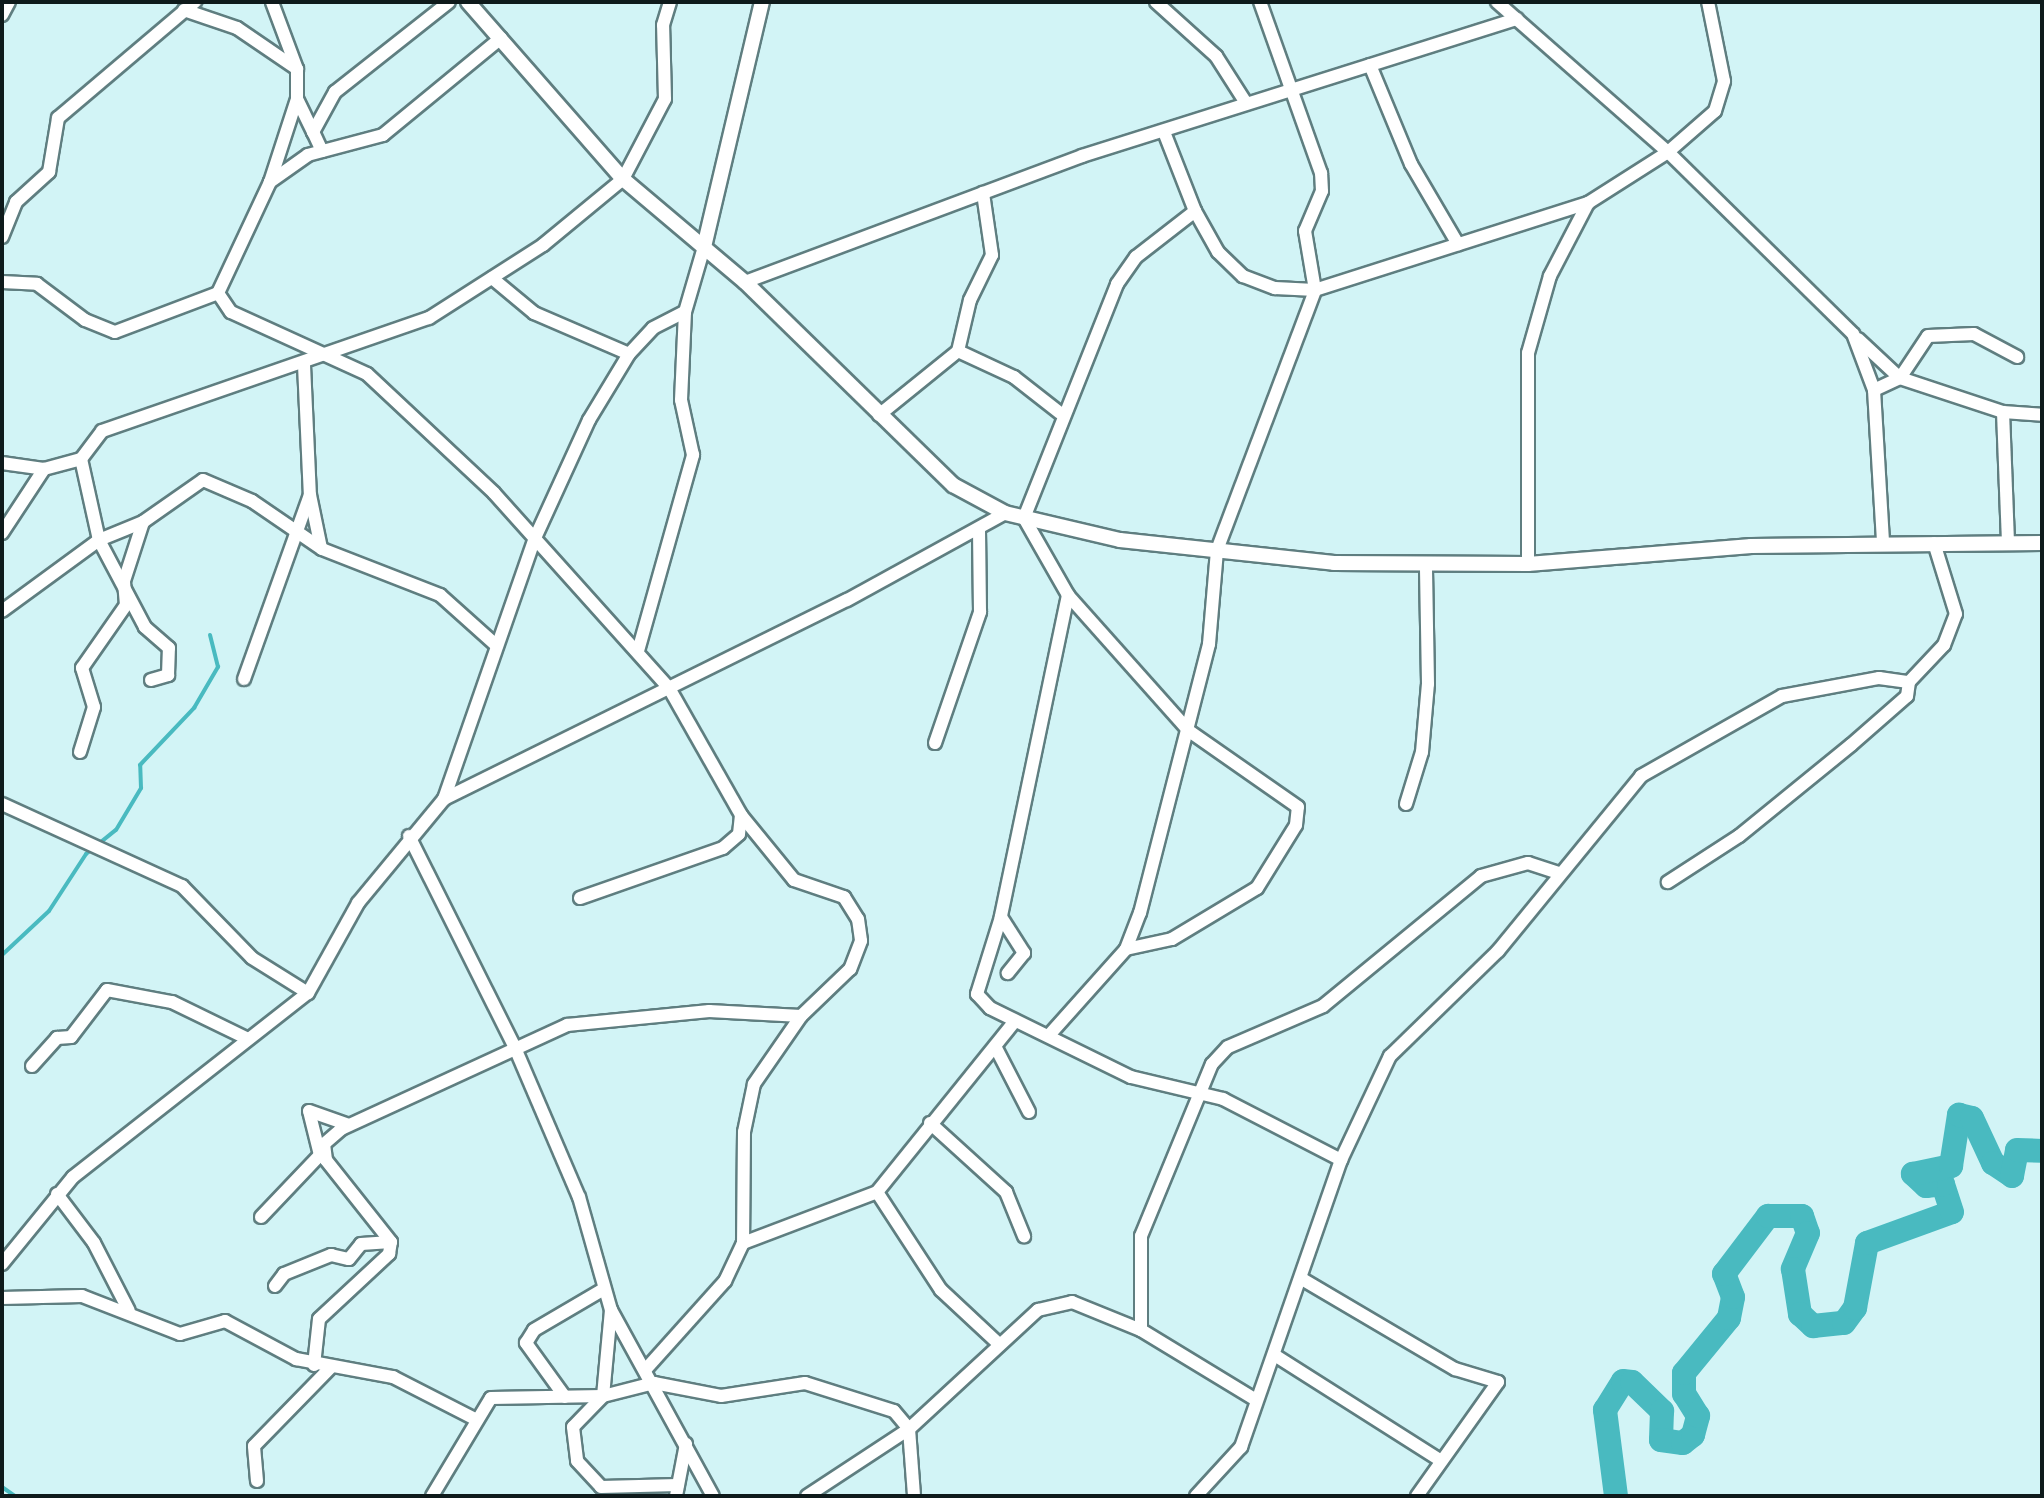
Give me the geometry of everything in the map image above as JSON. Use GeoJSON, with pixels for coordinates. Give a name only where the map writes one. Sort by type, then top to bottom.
{"type":"FeatureCollection","features":[{"type":"Feature","properties":{"kind":"street"},"geometry":{"type":"LineString","coordinates":[[2,15],[9,2]]}},
{"type":"Feature","properties":{"kind":"street"},"geometry":{"type":"LineString","coordinates":[[2,282],[37,284],[85,320],[115,332],[218,293],[270,182],[297,99],[297,69],[272,2]]}},
{"type":"Feature","properties":{"kind":"street"},"geometry":{"type":"LineString","coordinates":[[313,132],[335,92],[449,2]]}},
{"type":"Feature","properties":{"kind":"street"},"geometry":{"type":"LineString","coordinates":[[468,2],[623,179],[745,282],[953,485],[1005,513],[1120,540],[1426,564],[1528,564],[1883,542],[2042,543]]}},
{"type":"Feature","properties":{"kind":"street"},"geometry":{"type":"LineString","coordinates":[[2,463],[44,469],[81,459],[102,431],[128,417],[304,365],[429,318],[492,278],[623,179],[665,99],[663,25],[670,2]]}},
{"type":"Feature","properties":{"kind":"street"},"geometry":{"type":"LineString","coordinates":[[638,651],[693,455],[681,400],[685,312],[704,247],[762,2]]}},
{"type":"Feature","properties":{"kind":"street"},"geometry":{"type":"LineString","coordinates":[[1156,2],[1216,56],[1246,103]]}},
{"type":"Feature","properties":{"kind":"street"},"geometry":{"type":"LineString","coordinates":[[1051,1033],[1126,949],[1189,731],[1209,644],[1217,550],[1315,290],[1305,231],[1322,191],[1321,173],[1294,88],[1260,2]]}},
{"type":"Feature","properties":{"kind":"street"},"geometry":{"type":"LineString","coordinates":[[1497,2],[1668,152],[1900,378],[2003,412],[2042,415]]}},
{"type":"Feature","properties":{"kind":"street"},"geometry":{"type":"LineString","coordinates":[[1164,132],[1195,211],[1218,252],[1243,276],[1275,288],[1315,290],[1588,203],[1668,152],[1715,111],[1724,81],[1708,2]]}},
{"type":"Feature","properties":{"kind":"street"},"geometry":{"type":"LineString","coordinates":[[2,237],[16,202],[49,172],[58,118],[190,6],[237,28],[297,69]]}},
{"type":"Feature","properties":{"kind":"street"},"geometry":{"type":"LineString","coordinates":[[745,282],[983,193],[1246,103],[1517,19]]}},
{"type":"Feature","properties":{"kind":"street"},"geometry":{"type":"LineString","coordinates":[[270,182],[322,151],[383,135],[501,38]]}},
{"type":"Feature","properties":{"kind":"street"},"geometry":{"type":"LineString","coordinates":[[1370,65],[1411,164],[1458,244]]}},
{"type":"Feature","properties":{"kind":"street"},"geometry":{"type":"LineString","coordinates":[[297,99],[322,151]]}},
{"type":"Feature","properties":{"kind":"street"},"geometry":{"type":"LineString","coordinates":[[879,415],[958,351],[992,255],[983,193]]}},
{"type":"Feature","properties":{"kind":"street"},"geometry":{"type":"LineString","coordinates":[[1528,564],[1528,353],[1550,276],[1588,203]]}},
{"type":"Feature","properties":{"kind":"street"},"geometry":{"type":"LineString","coordinates":[[1126,949],[1172,939],[1257,888],[1296,825],[1298,807],[1288,795],[1189,731],[1068,595],[1024,518],[1060,413],[1117,284],[1136,257],[1195,211]]}},
{"type":"Feature","properties":{"kind":"street"},"geometry":{"type":"LineString","coordinates":[[492,278],[534,313],[629,354]]}},
{"type":"Feature","properties":{"kind":"street"},"geometry":{"type":"LineString","coordinates":[[218,293],[231,312],[321,358],[367,374],[404,405],[535,538],[669,688],[741,815],[794,880],[844,897],[858,919],[861,941],[850,969],[801,1016],[754,1084],[744,1132],[743,1243],[725,1281],[646,1369]]}},
{"type":"Feature","properties":{"kind":"street"},"geometry":{"type":"LineString","coordinates":[[444,799],[535,538],[589,420],[629,354],[653,328],[685,312]]}},
{"type":"Feature","properties":{"kind":"street"},"geometry":{"type":"LineString","coordinates":[[1853,334],[1874,390],[1883,542]]}},
{"type":"Feature","properties":{"kind":"street"},"geometry":{"type":"LineString","coordinates":[[1874,390],[1900,378],[1916,349],[1941,334],[1974,334],[2017,357]]}},
{"type":"Feature","properties":{"kind":"street"},"geometry":{"type":"LineString","coordinates":[[958,351],[1014,377],[1060,413]]}},
{"type":"Feature","properties":{"kind":"street"},"geometry":{"type":"LineString","coordinates":[[304,365],[310,495],[322,549]]}},
{"type":"Feature","properties":{"kind":"street"},"geometry":{"type":"LineString","coordinates":[[2003,412],[2008,543]]}},
{"type":"Feature","properties":{"kind":"street"},"geometry":{"type":"LineString","coordinates":[[81,459],[99,540],[127,598],[169,648],[168,675],[151,680]]}},
{"type":"Feature","properties":{"kind":"street"},"geometry":{"type":"LineString","coordinates":[[2,533],[44,469]]}},
{"type":"Feature","properties":{"kind":"street"},"geometry":{"type":"LineString","coordinates":[[2,611],[99,540],[143,522],[203,480],[322,549],[440,595],[497,646]]}},
{"type":"Feature","properties":{"kind":"street"},"geometry":{"type":"LineString","coordinates":[[244,679],[294,531],[310,495]]}},
{"type":"Feature","properties":{"kind":"street"},"geometry":{"type":"LineString","coordinates":[[2,1264],[57,1194],[246,1038],[308,993],[358,903],[409,836],[444,799],[979,530],[1005,513]]}},
{"type":"Feature","properties":{"kind":"street"},"geometry":{"type":"LineString","coordinates":[[80,752],[94,707],[82,668],[114,629],[127,598],[124,581],[143,522]]}},
{"type":"Feature","properties":{"kind":"street"},"geometry":{"type":"LineString","coordinates":[[935,743],[980,612],[979,530]]}},
{"type":"Feature","properties":{"kind":"street"},"geometry":{"type":"LineString","coordinates":[[1668,882],[1739,836],[1907,696],[1909,682],[1944,645],[1956,614],[1934,543]]}},
{"type":"Feature","properties":{"kind":"street"},"geometry":{"type":"LineString","coordinates":[[1406,804],[1422,752],[1428,684],[1426,564]]}},
{"type":"Feature","properties":{"kind":"street"},"geometry":{"type":"LineString","coordinates":[[1068,595],[1001,917],[977,994],[1015,1021],[1051,1033],[1131,1077],[1202,1092],[1341,1160]]}},
{"type":"Feature","properties":{"kind":"street"},"geometry":{"type":"LineString","coordinates":[[1196,1496],[1241,1447],[1256,1400],[1276,1356],[1341,1160],[1390,1056],[1498,951],[1641,776],[1782,696],[1879,678],[1909,682]]}},
{"type":"Feature","properties":{"kind":"street"},"geometry":{"type":"LineString","coordinates":[[2,804],[182,886],[252,958],[308,993]]}},
{"type":"Feature","properties":{"kind":"street"},"geometry":{"type":"LineString","coordinates":[[580,898],[723,848],[739,834],[741,815]]}},
{"type":"Feature","properties":{"kind":"street"},"geometry":{"type":"LineString","coordinates":[[409,836],[515,1048],[579,1197],[611,1310],[654,1383],[713,1496]]}},
{"type":"Feature","properties":{"kind":"street"},"geometry":{"type":"LineString","coordinates":[[1141,1330],[1141,1236],[1202,1092],[1228,1047],[1323,1006],[1481,876],[1528,863],[1559,873]]}},
{"type":"Feature","properties":{"kind":"street"},"geometry":{"type":"LineString","coordinates":[[1001,917],[1024,953],[1008,973]]}},
{"type":"Feature","properties":{"kind":"street"},"geometry":{"type":"LineString","coordinates":[[32,1066],[57,1038],[71,1037],[107,990],[172,1002],[246,1038]]}},
{"type":"Feature","properties":{"kind":"street"},"geometry":{"type":"LineString","coordinates":[[312,1384],[311,1364],[319,1319],[389,1254],[391,1242],[326,1160],[324,1144],[349,1125],[567,1025],[709,1011],[801,1016]]}},
{"type":"Feature","properties":{"kind":"street"},"geometry":{"type":"LineString","coordinates":[[743,1243],[877,1192],[1015,1021]]}},
{"type":"Feature","properties":{"kind":"street"},"geometry":{"type":"LineString","coordinates":[[996,1048],[1029,1112]]}},
{"type":"Feature","properties":{"kind":"street"},"geometry":{"type":"LineString","coordinates":[[261,1217],[320,1155],[309,1111],[349,1125]]}},
{"type":"Feature","properties":{"kind":"street"},"geometry":{"type":"LineString","coordinates":[[930,1123],[1006,1192],[1024,1236]]}},
{"type":"Feature","properties":{"kind":"street"},"geometry":{"type":"LineString","coordinates":[[877,1192],[941,1290],[999,1344]]}},
{"type":"Feature","properties":{"kind":"street"},"geometry":{"type":"LineString","coordinates":[[57,1194],[94,1243],[129,1311]]}},
{"type":"Feature","properties":{"kind":"street"},"geometry":{"type":"LineString","coordinates":[[275,1286],[284,1274],[331,1255],[349,1259],[361,1244],[391,1242]]}},
{"type":"Feature","properties":{"kind":"street"},"geometry":{"type":"LineString","coordinates":[[1302,1279],[1455,1369],[1498,1382],[1417,1496]]}},
{"type":"Feature","properties":{"kind":"street"},"geometry":{"type":"LineString","coordinates":[[565,1397],[526,1343],[534,1330],[604,1289]]}},
{"type":"Feature","properties":{"kind":"street"},"geometry":{"type":"LineString","coordinates":[[2,1298],[82,1296],[129,1311],[180,1334],[225,1321],[311,1364],[393,1377],[473,1418]]}},
{"type":"Feature","properties":{"kind":"street"},"geometry":{"type":"LineString","coordinates":[[807,1496],[909,1429],[1038,1310],[1072,1302],[1141,1330],[1256,1400]]}},
{"type":"Feature","properties":{"kind":"street"},"geometry":{"type":"LineString","coordinates":[[611,1310],[603,1396],[573,1427],[584,1475],[601,1487],[677,1491],[686,1444]]}},
{"type":"Feature","properties":{"kind":"street"},"geometry":{"type":"LineString","coordinates":[[1276,1356],[1440,1460]]}},
{"type":"Feature","properties":{"kind":"street"},"geometry":{"type":"LineString","coordinates":[[257,1481],[254,1446],[331,1367]]}},
{"type":"Feature","properties":{"kind":"street"},"geometry":{"type":"LineString","coordinates":[[432,1496],[473,1418],[491,1398],[603,1396],[654,1383],[721,1396],[805,1383],[894,1411],[909,1429],[914,1496]]}},
{"type":"Feature","properties":{"kind":"waterway"},"geometry":{"type":"LineString","coordinates":[[2,955],[49,911],[86,854],[116,830],[141,788],[140,765],[194,708],[218,667],[210,635]]}},
{"type":"Feature","properties":{"kind":"waterway"},"geometry":{"type":"LineString","coordinates":[[1616,1496],[1605,1410],[1623,1381],[1632,1382],[1662,1411],[1661,1440],[1683,1443],[1693,1435],[1698,1416],[1684,1394],[1684,1373],[1729,1318],[1733,1297],[1724,1274],[1768,1216],[1802,1216],[1808,1233],[1793,1269],[1800,1314],[1813,1326],[1844,1323],[1855,1308],[1867,1243],[1952,1212],[1943,1184],[1926,1186],[1913,1174],[1951,1166],[1959,1115],[1972,1118],[1993,1163],[2012,1176],[2017,1150],[2042,1151]]}},
{"type":"Feature","properties":{"kind":"waterway"},"geometry":{"type":"LineString","coordinates":[[2,1487],[15,1496]]}}]}
